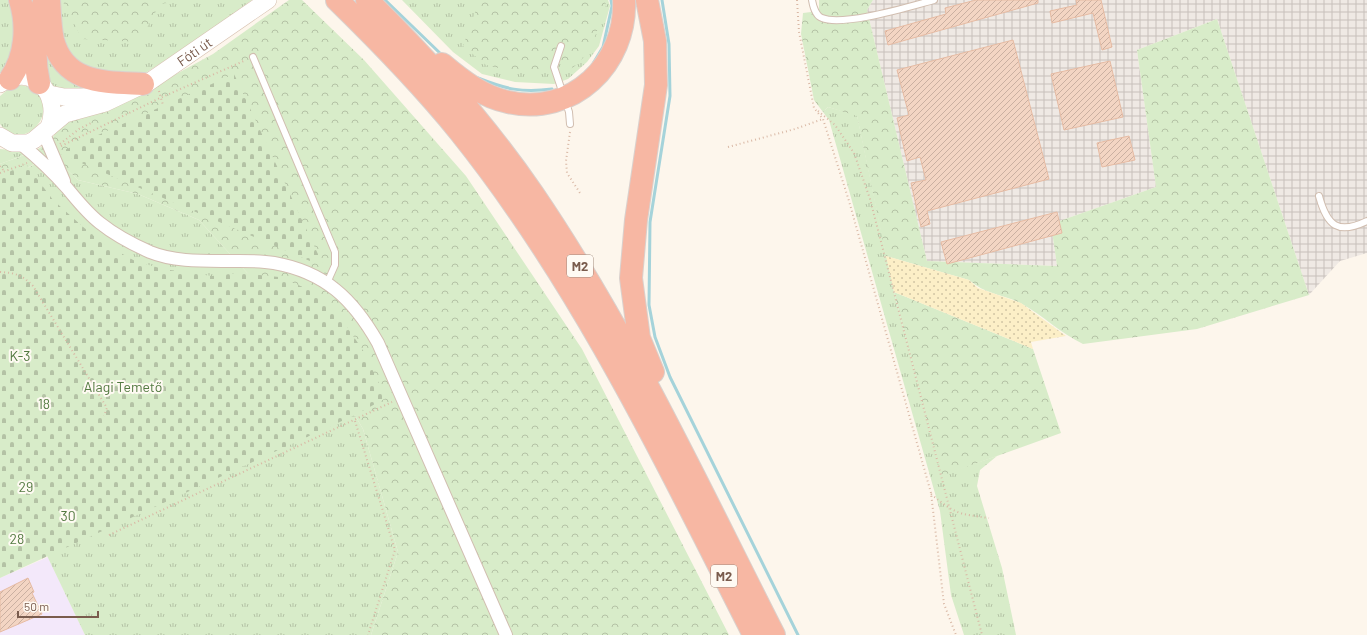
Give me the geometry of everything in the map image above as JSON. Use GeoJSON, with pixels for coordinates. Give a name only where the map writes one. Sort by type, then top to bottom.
{"type":"FeatureCollection","features":[{"type":"Feature","properties":{"kind":"highway"},"geometry":{"type":"LineString","coordinates":[[5,82],[22,58],[24,45],[24,16],[20,0]]}},
{"type":"Feature","properties":{"kind":"highway"},"geometry":{"type":"LineString","coordinates":[[44,0],[34,51],[34,64],[44,88]]}},
{"type":"Feature","properties":{"kind":"highway"},"geometry":{"type":"LineString","coordinates":[[49,0],[53,40],[60,55],[78,74],[91,80],[104,82],[144,84]]}},
{"type":"Feature","properties":{"kind":"highway","name":"M2"},"geometry":{"type":"LineString","coordinates":[[337,0],[386,50],[460,132],[516,208],[568,286],[625,384],[754,635]]}},
{"type":"Feature","properties":{"kind":"highway","name":"M2"},"geometry":{"type":"LineString","coordinates":[[367,0],[404,36],[473,114],[532,193],[584,273],[669,429],[774,635]]}},
{"type":"Feature","properties":{"kind":"highway"},"geometry":{"type":"LineString","coordinates":[[404,36],[436,58],[457,77],[489,96],[507,102],[539,104],[564,97],[588,84],[608,62],[618,44],[622,31],[624,0]]}},
{"type":"Feature","properties":{"kind":"highway"},"geometry":{"type":"LineString","coordinates":[[647,0],[655,40],[656,85],[636,220],[631,278],[639,338],[661,396],[669,429]]}},
{"type":"Feature","properties":{"kind":"main road","name":"Fóti út"},"geometry":{"type":"LineString","coordinates":[[8,142],[34,140],[64,114],[93,108],[144,84],[179,62],[268,0]]}},
{"type":"Feature","properties":{"kind":"main road"},"geometry":{"type":"LineString","coordinates":[[5,82],[25,77],[64,97],[116,97]]}},
{"type":"Feature","properties":{"kind":"main road"},"geometry":{"type":"LineString","coordinates":[[44,88],[53,110],[46,130]]}},
{"type":"Feature","properties":{"kind":"street"},"geometry":{"type":"LineString","coordinates":[[46,130],[51,151],[66,188]]}},
{"type":"Feature","properties":{"kind":"street"},"geometry":{"type":"LineString","coordinates":[[8,142],[66,188],[100,224],[122,238],[152,253],[195,261],[272,262],[312,274],[327,283],[348,300],[367,325],[378,343],[506,635]]}},
{"type":"Feature","properties":{"kind":"lane"},"geometry":{"type":"LineString","coordinates":[[812,0],[817,14],[822,18],[837,21],[889,12],[934,0]]}},
{"type":"Feature","properties":{"kind":"lane"},"geometry":{"type":"LineString","coordinates":[[561,46],[554,67],[569,112],[570,124]]}},
{"type":"Feature","properties":{"kind":"lane"},"geometry":{"type":"LineString","coordinates":[[253,57],[335,252],[335,265],[327,283]]}},
{"type":"Feature","properties":{"kind":"lane"},"geometry":{"type":"LineString","coordinates":[[1319,196],[1323,212],[1335,226],[1344,229],[1367,220]]}},
{"type":"Feature","properties":{"kind":"path"},"geometry":{"type":"LineString","coordinates":[[797,0],[799,32],[814,108],[823,119],[849,201],[930,493],[944,604],[956,635]]}},
{"type":"Feature","properties":{"kind":"path"},"geometry":{"type":"LineString","coordinates":[[51,151],[160,98],[253,57]]}},
{"type":"Feature","properties":{"kind":"path"},"geometry":{"type":"LineString","coordinates":[[160,98],[163,105]]}},
{"type":"Feature","properties":{"kind":"path"},"geometry":{"type":"LineString","coordinates":[[814,108],[835,125],[854,153],[870,198],[982,635]]}},
{"type":"Feature","properties":{"kind":"path"},"geometry":{"type":"LineString","coordinates":[[728,147],[795,129],[823,119]]}},
{"type":"Feature","properties":{"kind":"path"},"geometry":{"type":"LineString","coordinates":[[570,124],[566,161],[567,173],[580,193]]}},
{"type":"Feature","properties":{"kind":"path"},"geometry":{"type":"LineString","coordinates":[[0,166],[4,171]]}},
{"type":"Feature","properties":{"kind":"path"},"geometry":{"type":"LineString","coordinates":[[0,272],[23,276],[33,286],[107,408],[104,416]]}},
{"type":"Feature","properties":{"kind":"path"},"geometry":{"type":"LineString","coordinates":[[109,535],[355,421],[402,397]]}},
{"type":"Feature","properties":{"kind":"path"},"geometry":{"type":"LineString","coordinates":[[355,421],[395,550],[368,635]]}},
{"type":"Feature","properties":{"kind":"path"},"geometry":{"type":"LineString","coordinates":[[930,493],[950,509],[959,514],[989,518]]}},
{"type":"Feature","properties":{"kind":"shaded area"},"geometry":{"type":"Polygon","coordinates":[[[873,0],[1367,0],[1367,253],[1340,261],[1309,295],[1217,19],[1137,50],[1156,187],[1051,224],[1057,266],[927,261],[867,10],[873,0]]]}},
{"type":"Feature","properties":{"kind":"shaded area"},"geometry":{"type":"Polygon","coordinates":[[[48,557],[85,635],[0,635],[0,578],[48,557]]]}},
{"type":"Feature","properties":{"kind":"green space"},"geometry":{"type":"Polygon","coordinates":[[[0,0],[14,0],[19,25],[6,70],[0,72],[0,0]]]}},
{"type":"Feature","properties":{"kind":"green space"},"geometry":{"type":"Polygon","coordinates":[[[51,0],[252,0],[199,39],[147,72],[117,85],[78,89],[55,88],[43,73],[51,0]]]}},
{"type":"Feature","properties":{"kind":"green space"},"geometry":{"type":"Polygon","coordinates":[[[62,0],[188,0],[160,4],[139,42],[82,39],[62,0]]]}},
{"type":"Feature","properties":{"kind":"green space"},"geometry":{"type":"Polygon","coordinates":[[[289,0],[302,0],[364,60],[466,176],[582,349],[729,635],[371,635],[398,552],[363,429],[346,400],[336,370],[199,220],[138,194],[78,180],[50,154],[0,185],[0,164],[28,154],[42,147],[53,137],[64,117],[156,85],[213,54],[289,0]]]}},
{"type":"Feature","properties":{"kind":"green space"},"geometry":{"type":"Polygon","coordinates":[[[402,0],[608,0],[610,6],[599,46],[587,62],[568,79],[554,84],[515,82],[482,74],[453,52],[402,0]]]}},
{"type":"Feature","properties":{"kind":"green space"},"geometry":{"type":"Polygon","coordinates":[[[482,0],[604,0],[606,5],[591,45],[586,55],[579,63],[562,71],[561,59],[543,71],[519,73],[486,65],[463,46],[478,4],[482,0]]]}},
{"type":"Feature","properties":{"kind":"green space"},"geometry":{"type":"Polygon","coordinates":[[[819,0],[873,0],[867,10],[927,261],[1057,266],[1051,224],[1156,187],[1137,50],[1217,19],[1309,295],[1197,329],[1083,344],[1067,335],[1022,304],[988,292],[969,280],[886,256],[857,116],[828,107],[823,112],[814,100],[801,34],[803,13],[819,11],[819,0]]]}},
{"type":"Feature","properties":{"kind":"green space"},"geometry":{"type":"Polygon","coordinates":[[[234,74],[324,267],[58,153],[234,74]]]}},
{"type":"Feature","properties":{"kind":"green space"},"geometry":{"type":"Polygon","coordinates":[[[20,85],[35,90],[43,100],[44,111],[40,121],[32,130],[22,135],[11,133],[0,124],[0,96],[11,87],[20,85]]]}},
{"type":"Feature","properties":{"kind":"green space"},"geometry":{"type":"Polygon","coordinates":[[[828,107],[857,115],[894,292],[941,475],[997,456],[980,470],[977,486],[1002,568],[1016,635],[964,635],[951,595],[940,511],[829,120],[823,112],[828,107]]]}},
{"type":"Feature","properties":{"kind":"green space"},"geometry":{"type":"Polygon","coordinates":[[[0,149],[32,152],[0,164],[0,149]]]}},
{"type":"Feature","properties":{"kind":"green space"},"geometry":{"type":"Polygon","coordinates":[[[50,154],[78,180],[138,194],[199,220],[336,370],[346,400],[363,429],[398,552],[371,635],[85,635],[27,514],[3,184],[50,154]]]}},
{"type":"Feature","properties":{"kind":"green space","name":"Alagi Temető"},"geometry":{"type":"Polygon","coordinates":[[[26,164],[53,200],[82,226],[101,242],[135,261],[163,269],[212,276],[238,273],[279,277],[310,290],[339,315],[364,352],[386,398],[355,415],[0,578],[0,176],[26,164]]]}},
{"type":"Feature","properties":{"kind":"green space"},"geometry":{"type":"Polygon","coordinates":[[[894,292],[1033,349],[1061,433],[941,476],[894,292]]]}},
{"type":"Feature","properties":{"kind":"sand"},"geometry":{"type":"Polygon","coordinates":[[[886,256],[969,280],[978,288],[1021,303],[1066,336],[1031,342],[1033,349],[894,292],[886,256]]]}},
{"type":"Feature","properties":{"kind":"building"},"geometry":{"type":"Polygon","coordinates":[[[976,0],[1038,0],[1038,3],[888,45],[885,31],[946,14],[945,8],[976,0]]]}},
{"type":"Feature","properties":{"kind":"building"},"geometry":{"type":"Polygon","coordinates":[[[1076,0],[1101,0],[1112,47],[1102,50],[1093,13],[1052,23],[1050,11],[1077,5],[1076,0]]]}},
{"type":"Feature","properties":{"kind":"building"},"geometry":{"type":"Polygon","coordinates":[[[1013,40],[1049,179],[927,211],[930,224],[921,227],[911,183],[926,180],[920,157],[907,161],[897,118],[909,115],[897,70],[1013,40]]]}},
{"type":"Feature","properties":{"kind":"building"},"geometry":{"type":"Polygon","coordinates":[[[1110,61],[1123,117],[1064,130],[1051,74],[1110,61]]]}},
{"type":"Feature","properties":{"kind":"building"},"geometry":{"type":"Polygon","coordinates":[[[1129,136],[1135,160],[1102,167],[1097,143],[1129,136]]]}},
{"type":"Feature","properties":{"kind":"building"},"geometry":{"type":"Polygon","coordinates":[[[1057,212],[1062,233],[947,264],[941,242],[1057,212]]]}},
{"type":"Feature","properties":{"kind":"building"},"geometry":{"type":"Polygon","coordinates":[[[28,578],[34,592],[32,593],[42,614],[0,632],[0,592],[28,578]]]}},
{"type":"Feature","properties":{"kind":"waterway"},"geometry":{"type":"LineString","coordinates":[[385,0],[443,56]]}},
{"type":"Feature","properties":{"kind":"waterway"},"geometry":{"type":"LineString","coordinates":[[594,62],[603,47],[612,6],[611,0]]}},
{"type":"Feature","properties":{"kind":"waterway"},"geometry":{"type":"LineString","coordinates":[[662,0],[669,44],[670,96],[650,222],[649,305],[655,337],[670,377],[798,635]]}},
{"type":"Feature","properties":{"kind":"waterway"},"geometry":{"type":"LineString","coordinates":[[478,78],[514,89],[531,91],[552,89]]}},
{"type":"Feature","properties":{"kind":"park label","name":"K-3"},"geometry":{"type":"Point","coordinates":[20,355]}},
{"type":"Feature","properties":{"kind":"park label","name":"18"},"geometry":{"type":"Point","coordinates":[44,403]}},
{"type":"Feature","properties":{"kind":"park label","name":"29"},"geometry":{"type":"Point","coordinates":[26,486]}},
{"type":"Feature","properties":{"kind":"park label","name":"30"},"geometry":{"type":"Point","coordinates":[68,515]}},
{"type":"Feature","properties":{"kind":"park label","name":"28"},"geometry":{"type":"Point","coordinates":[17,538]}}]}
